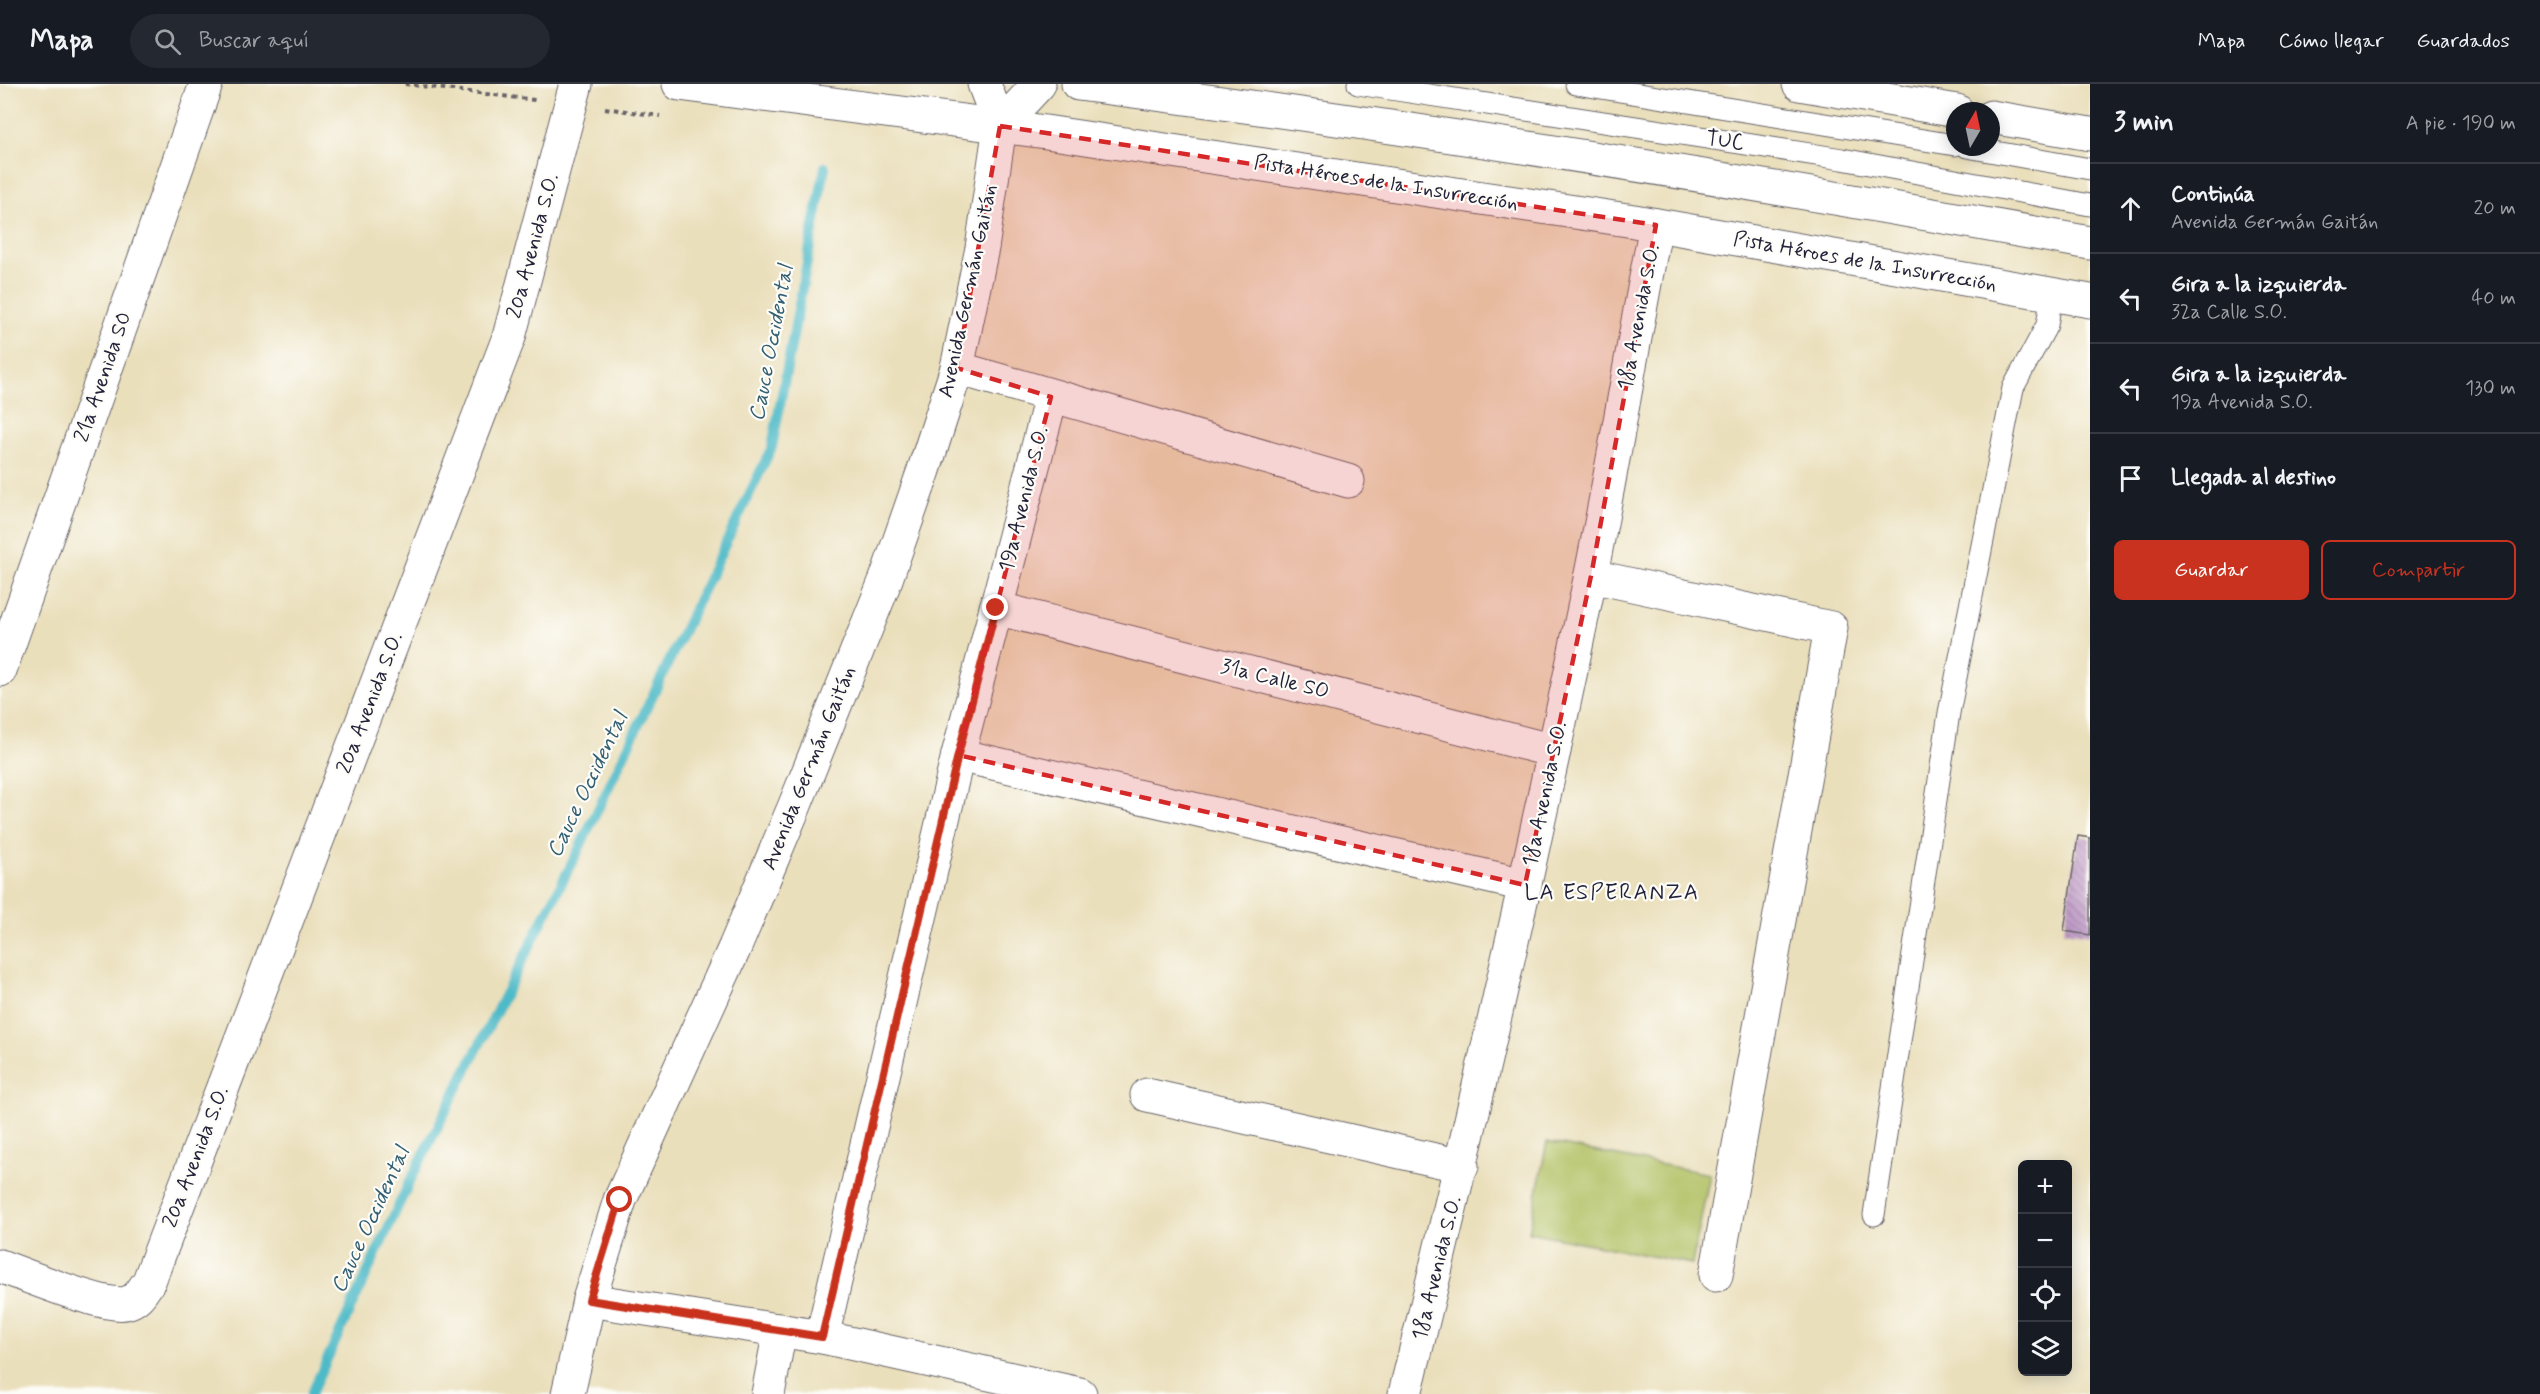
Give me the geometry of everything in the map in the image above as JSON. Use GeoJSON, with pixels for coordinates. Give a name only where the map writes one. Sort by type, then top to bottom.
{"type":"FeatureCollection","features":[{"type":"Feature","properties":{"kind":"street","name":"21a Avenida SO"},"geometry":{"type":"LineString","coordinates":[[0,670],[206,84]]}},
{"type":"Feature","properties":{"kind":"street","name":"20a Avenida S.O."},"geometry":{"type":"LineString","coordinates":[[0,1266],[100,1300],[124,1303],[139,1297],[148,1281],[505,348],[576,84]]}},
{"type":"Feature","properties":{"kind":"street","name":"Pista Héroes de la Insurrección"},"geometry":{"type":"LineString","coordinates":[[679,84],[1000,126],[1656,225],[2090,302]]}},
{"type":"Feature","properties":{"kind":"street","name":"Avenida Germán Gaitán"},"geometry":{"type":"LineString","coordinates":[[568,1394],[589,1300],[620,1200],[735,947],[886,579],[957,368],[982,248],[1000,126],[984,84]]}},
{"type":"Feature","properties":{"kind":"street"},"geometry":{"type":"LineString","coordinates":[[1000,126],[1039,84]]}},
{"type":"Feature","properties":{"kind":"street"},"geometry":{"type":"LineString","coordinates":[[1078,84],[1302,113],[1648,165],[2090,243]]}},
{"type":"Feature","properties":{"kind":"street"},"geometry":{"type":"LineString","coordinates":[[1799,84],[1946,109]]}},
{"type":"Feature","properties":{"kind":"street"},"geometry":{"type":"LineString","coordinates":[[2000,119],[2090,134]]}},
{"type":"Feature","properties":{"kind":"street","name":"18a Avenida S.O."},"geometry":{"type":"LineString","coordinates":[[1405,1394],[1462,1166],[1554,751],[1591,576],[1656,225]]}},
{"type":"Feature","properties":{"kind":"street"},"geometry":{"type":"LineString","coordinates":[[2052,236],[2090,251]]}},
{"type":"Feature","properties":{"kind":"street"},"geometry":{"type":"LineString","coordinates":[[957,368],[1051,398],[1348,481]]}},
{"type":"Feature","properties":{"kind":"street","name":"19a Avenida S.O."},"geometry":{"type":"LineString","coordinates":[[822,1337],[958,755],[1051,398]]}},
{"type":"Feature","properties":{"kind":"street"},"geometry":{"type":"LineString","coordinates":[[1591,576],[1831,628],[1716,1275]]}},
{"type":"Feature","properties":{"kind":"street","name":"31a Calle SO"},"geometry":{"type":"LineString","coordinates":[[996,608],[1554,751]]}},
{"type":"Feature","properties":{"kind":"street"},"geometry":{"type":"LineString","coordinates":[[958,755],[1525,885]]}},
{"type":"Feature","properties":{"kind":"street"},"geometry":{"type":"LineString","coordinates":[[1147,1095],[1462,1166]]}},
{"type":"Feature","properties":{"kind":"street"},"geometry":{"type":"LineString","coordinates":[[589,1300],[822,1337],[1080,1394]]}},
{"type":"Feature","properties":{"kind":"street"},"geometry":{"type":"LineString","coordinates":[[768,1394],[780,1330]]}},
{"type":"Feature","properties":{"kind":"lane","name":"TUC"},"geometry":{"type":"LineString","coordinates":[[1358,84],[1842,159],[2090,205]]}},
{"type":"Feature","properties":{"kind":"lane","name":"TUC"},"geometry":{"type":"LineString","coordinates":[[1576,84],[1946,144]]}},
{"type":"Feature","properties":{"kind":"lane"},"geometry":{"type":"LineString","coordinates":[[2000,153],[2090,169]]}},
{"type":"Feature","properties":{"kind":"lane"},"geometry":{"type":"LineString","coordinates":[[1874,1215],[1952,702],[2013,388],[2048,325],[2052,295]]}},
{"type":"Feature","properties":{"kind":"highlighted area"},"geometry":{"type":"Polygon","coordinates":[[[1000,126],[1656,225],[1591,576],[1525,885],[958,755],[1051,397],[957,368],[1000,126]]]}},
{"type":"Feature","properties":{"kind":"green space"},"geometry":{"type":"Polygon","coordinates":[[[1547,1142],[1710,1174],[1692,1264],[1529,1232],[1547,1142]]]}},
{"type":"Feature","properties":{"kind":"building"},"geometry":{"type":"Polygon","coordinates":[[[2078,836],[2090,838],[2090,935],[2064,931],[2078,836]]]}},
{"type":"Feature","properties":{"kind":"waterway","name":"Cauce Occidental"},"geometry":{"type":"LineString","coordinates":[[311,1394],[409,1183],[576,855],[772,447],[825,167]]}},
{"type":"Feature","properties":{"kind":"district","name":"LA ESPERANZA"},"geometry":{"type":"Point","coordinates":[1612,893]}},
{"type":"Feature","properties":{"kind":"route"},"geometry":{"type":"LineString","coordinates":[[620,1200],[589,1300],[822,1337],[958,755],[996,608]]}}]}
